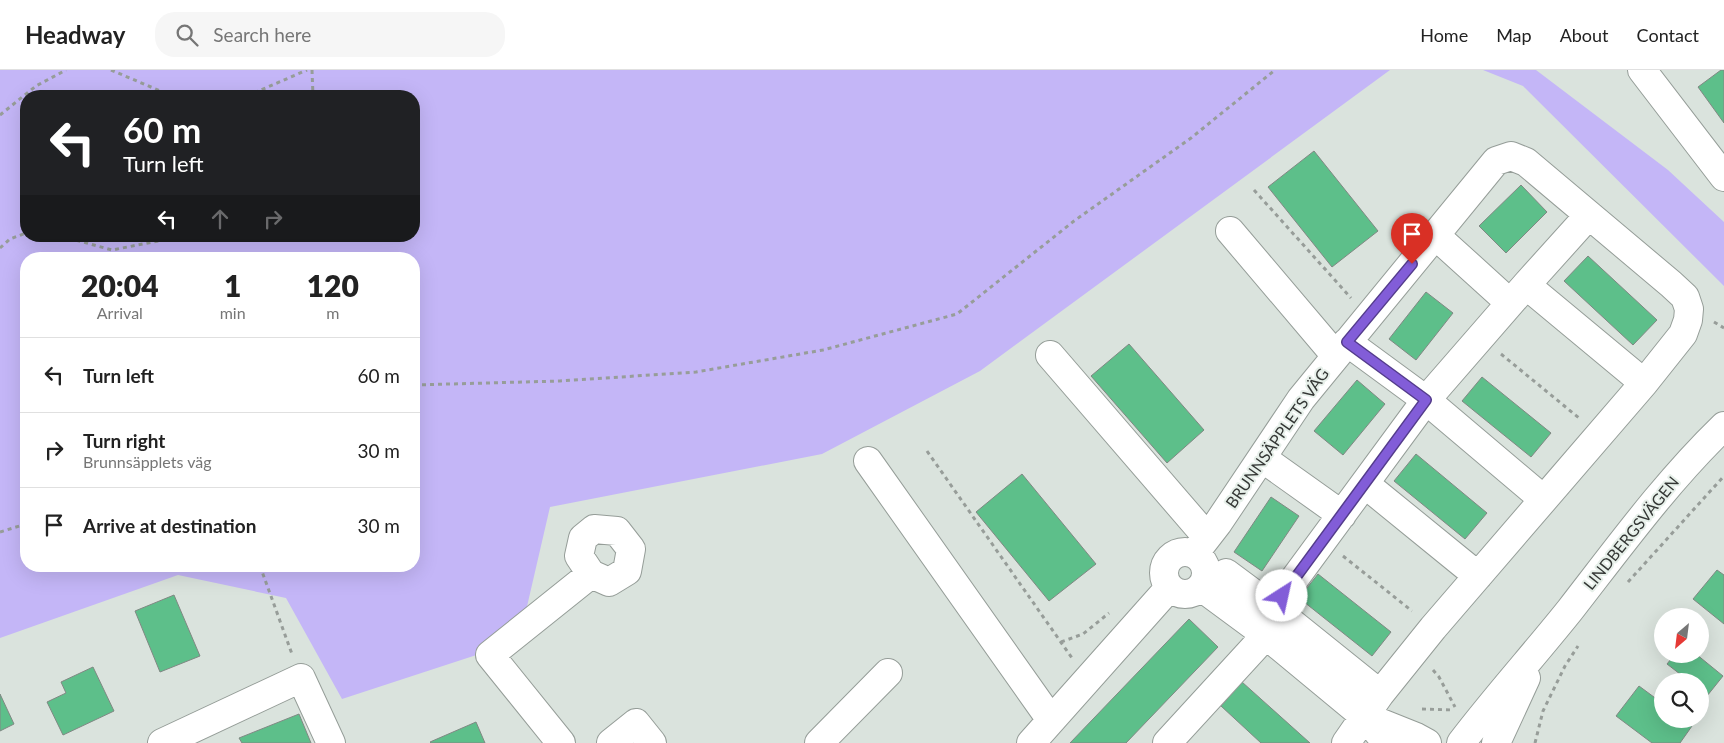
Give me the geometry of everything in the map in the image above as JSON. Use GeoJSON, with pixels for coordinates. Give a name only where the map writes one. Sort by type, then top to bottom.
{"type":"FeatureCollection","features":[{"type":"Feature","properties":{"kind":"street"},"geometry":{"type":"LineString","coordinates":[[1642,70],[1724,177]]}},
{"type":"Feature","properties":{"kind":"street","name":"BRUNNSÄPPLETS VÄG"},"geometry":{"type":"LineString","coordinates":[[1201,545],[1301,399],[1496,162],[1511,156],[1526,162],[1589,215]]}},
{"type":"Feature","properties":{"kind":"street"},"geometry":{"type":"LineString","coordinates":[[1274,608],[1426,400],[1589,215],[1685,297],[1689,308],[1688,320],[1683,334],[1433,628],[1380,694],[1346,743]]}},
{"type":"Feature","properties":{"kind":"street"},"geometry":{"type":"LineString","coordinates":[[1230,231],[1342,349],[1426,400],[1543,498]]}},
{"type":"Feature","properties":{"kind":"street"},"geometry":{"type":"LineString","coordinates":[[1435,235],[1644,382]]}},
{"type":"Feature","properties":{"kind":"street"},"geometry":{"type":"LineString","coordinates":[[1050,355],[1201,545],[1206,579],[1194,593],[1177,594],[1169,588],[1163,578],[1164,566],[1171,556],[1201,545]]}},
{"type":"Feature","properties":{"kind":"street","name":"LINDBERGSVÄGEN"},"geometry":{"type":"LineString","coordinates":[[1462,743],[1476,722],[1543,643],[1672,481],[1724,426]]}},
{"type":"Feature","properties":{"kind":"street"},"geometry":{"type":"LineString","coordinates":[[1262,458],[1342,515]]}},
{"type":"Feature","properties":{"kind":"street"},"geometry":{"type":"LineString","coordinates":[[868,461],[1051,720]]}},
{"type":"Feature","properties":{"kind":"street"},"geometry":{"type":"LineString","coordinates":[[1365,484],[1478,576]]}},
{"type":"Feature","properties":{"kind":"street"},"geometry":{"type":"LineString","coordinates":[[1226,573],[1274,608],[1380,694]]}},
{"type":"Feature","properties":{"kind":"street"},"geometry":{"type":"LineString","coordinates":[[561,743],[490,655],[591,574]]}},
{"type":"Feature","properties":{"kind":"street"},"geometry":{"type":"LineString","coordinates":[[1201,587],[1266,634],[1365,717],[1387,743]]}},
{"type":"Feature","properties":{"kind":"street"},"geometry":{"type":"LineString","coordinates":[[1031,743],[1169,588]]}},
{"type":"Feature","properties":{"kind":"street"},"geometry":{"type":"LineString","coordinates":[[1167,743],[1266,634]]}},
{"type":"Feature","properties":{"kind":"street","name":"LINDBERGSVÄGEN"},"geometry":{"type":"LineString","coordinates":[[1496,743],[1543,643]]}},
{"type":"Feature","properties":{"kind":"street"},"geometry":{"type":"LineString","coordinates":[[820,743],[888,673]]}},
{"type":"Feature","properties":{"kind":"street"},"geometry":{"type":"LineString","coordinates":[[162,743],[300,678],[331,743]]}},
{"type":"Feature","properties":{"kind":"street"},"geometry":{"type":"LineString","coordinates":[[1365,717],[1427,743]]}},
{"type":"Feature","properties":{"kind":"street"},"geometry":{"type":"LineString","coordinates":[[612,743],[636,723],[652,743]]}},
{"type":"Feature","properties":{"kind":"path"},"geometry":{"type":"LineString","coordinates":[[31,90],[66,70]]}},
{"type":"Feature","properties":{"kind":"path"},"geometry":{"type":"LineString","coordinates":[[111,70],[158,90]]}},
{"type":"Feature","properties":{"kind":"path"},"geometry":{"type":"LineString","coordinates":[[262,90],[307,70]]}},
{"type":"Feature","properties":{"kind":"path"},"geometry":{"type":"LineString","coordinates":[[312,70],[313,90]]}},
{"type":"Feature","properties":{"kind":"path"},"geometry":{"type":"LineString","coordinates":[[420,385],[560,380],[696,372],[823,350],[957,314],[1074,222],[1191,138],[1275,70]]}},
{"type":"Feature","properties":{"kind":"path"},"geometry":{"type":"LineString","coordinates":[[0,115],[20,99]]}},
{"type":"Feature","properties":{"kind":"path"},"geometry":{"type":"LineString","coordinates":[[1254,190],[1368,317]]}},
{"type":"Feature","properties":{"kind":"path"},"geometry":{"type":"LineString","coordinates":[[0,248],[10,239],[20,235]]}},
{"type":"Feature","properties":{"kind":"path"},"geometry":{"type":"LineString","coordinates":[[82,242],[112,250],[153,242]]}},
{"type":"Feature","properties":{"kind":"path"},"geometry":{"type":"LineString","coordinates":[[1481,338],[1598,434]]}},
{"type":"Feature","properties":{"kind":"path"},"geometry":{"type":"LineString","coordinates":[[927,451],[1087,679]]}},
{"type":"Feature","properties":{"kind":"path"},"geometry":{"type":"LineString","coordinates":[[1624,587],[1724,476]]}},
{"type":"Feature","properties":{"kind":"path"},"geometry":{"type":"LineString","coordinates":[[0,532],[20,526]]}},
{"type":"Feature","properties":{"kind":"path"},"geometry":{"type":"LineString","coordinates":[[1323,540],[1433,628]]}},
{"type":"Feature","properties":{"kind":"path"},"geometry":{"type":"LineString","coordinates":[[262,572],[300,678]]}},
{"type":"Feature","properties":{"kind":"path"},"geometry":{"type":"LineString","coordinates":[[1061,642],[1083,634],[1113,610]]}},
{"type":"Feature","properties":{"kind":"path"},"geometry":{"type":"LineString","coordinates":[[1535,743],[1544,711],[1565,666],[1582,638]]}},
{"type":"Feature","properties":{"kind":"path"},"geometry":{"type":"LineString","coordinates":[[1415,652],[1439,677],[1456,710],[1418,709]]}},
{"type":"Feature","properties":{"kind":"shaded area"},"geometry":{"type":"Polygon","coordinates":[[[0,70],[1390,70],[980,371],[822,454],[550,507],[519,641],[342,699],[286,598],[178,575],[0,638],[0,70]]]}},
{"type":"Feature","properties":{"kind":"shaded area"},"geometry":{"type":"Polygon","coordinates":[[[1483,70],[1536,70],[1668,170],[1724,222],[1724,286],[1523,86],[1483,70]]]}},
{"type":"Feature","properties":{"kind":"building"},"geometry":{"type":"Polygon","coordinates":[[[1721,70],[1724,70],[1724,123],[1698,87],[1721,70]]]}},
{"type":"Feature","properties":{"kind":"building"},"geometry":{"type":"Polygon","coordinates":[[[1314,151],[1378,231],[1332,267],[1268,187],[1314,151]]]}},
{"type":"Feature","properties":{"kind":"building"},"geometry":{"type":"Polygon","coordinates":[[[1521,185],[1547,212],[1506,253],[1479,226],[1521,185]]]}},
{"type":"Feature","properties":{"kind":"building"},"geometry":{"type":"Polygon","coordinates":[[[1588,256],[1657,320],[1633,345],[1564,281],[1588,256]]]}},
{"type":"Feature","properties":{"kind":"building"},"geometry":{"type":"Polygon","coordinates":[[[1426,292],[1453,313],[1416,360],[1389,339],[1426,292]]]}},
{"type":"Feature","properties":{"kind":"building"},"geometry":{"type":"Polygon","coordinates":[[[1129,344],[1204,430],[1167,463],[1091,376],[1129,344]]]}},
{"type":"Feature","properties":{"kind":"building"},"geometry":{"type":"Polygon","coordinates":[[[1482,377],[1551,433],[1531,457],[1462,401],[1482,377]]]}},
{"type":"Feature","properties":{"kind":"building"},"geometry":{"type":"Polygon","coordinates":[[[1357,380],[1385,404],[1343,455],[1314,431],[1357,380]]]}},
{"type":"Feature","properties":{"kind":"building"},"geometry":{"type":"Polygon","coordinates":[[[1416,454],[1487,513],[1465,539],[1394,481],[1416,454]]]}},
{"type":"Feature","properties":{"kind":"building"},"geometry":{"type":"Polygon","coordinates":[[[1022,474],[1096,564],[1049,601],[976,512],[1022,474]]]}},
{"type":"Feature","properties":{"kind":"building"},"geometry":{"type":"Polygon","coordinates":[[[1271,497],[1299,516],[1262,571],[1234,552],[1271,497]]]}},
{"type":"Feature","properties":{"kind":"building"},"geometry":{"type":"Polygon","coordinates":[[[1717,570],[1724,575],[1724,624],[1709,612],[1709,608],[1704,608],[1693,599],[1717,570]]]}},
{"type":"Feature","properties":{"kind":"building"},"geometry":{"type":"Polygon","coordinates":[[[1318,574],[1391,632],[1372,656],[1299,598],[1318,574]]]}},
{"type":"Feature","properties":{"kind":"building"},"geometry":{"type":"Polygon","coordinates":[[[174,595],[200,656],[160,672],[135,611],[174,595]]]}},
{"type":"Feature","properties":{"kind":"building"},"geometry":{"type":"Polygon","coordinates":[[[1189,619],[1218,647],[1126,743],[1070,743],[1189,619]]]}},
{"type":"Feature","properties":{"kind":"building"},"geometry":{"type":"Polygon","coordinates":[[[1707,663],[1723,676],[1709,694],[1709,673],[1679,673],[1667,664],[1707,663]]]}},
{"type":"Feature","properties":{"kind":"building"},"geometry":{"type":"Polygon","coordinates":[[[93,667],[114,711],[63,735],[47,702],[66,693],[61,682],[93,667]]]}},
{"type":"Feature","properties":{"kind":"building"},"geometry":{"type":"Polygon","coordinates":[[[1242,682],[1310,743],[1261,743],[1221,706],[1242,682]]]}},
{"type":"Feature","properties":{"kind":"building"},"geometry":{"type":"Polygon","coordinates":[[[1639,686],[1654,697],[1654,728],[1691,728],[1680,743],[1652,743],[1616,716],[1639,686]]]}},
{"type":"Feature","properties":{"kind":"building"},"geometry":{"type":"Polygon","coordinates":[[[0,694],[14,724],[0,731],[0,694]]]}},
{"type":"Feature","properties":{"kind":"building"},"geometry":{"type":"Polygon","coordinates":[[[299,714],[311,743],[242,743],[239,738],[299,714]]]}},
{"type":"Feature","properties":{"kind":"building"},"geometry":{"type":"Polygon","coordinates":[[[476,722],[485,743],[430,742],[476,722]]]}},
{"type":"Feature","properties":{"kind":"route"},"geometry":{"type":"LineString","coordinates":[[1282,596],[1426,400],[1347,342],[1412,264]]}}]}
